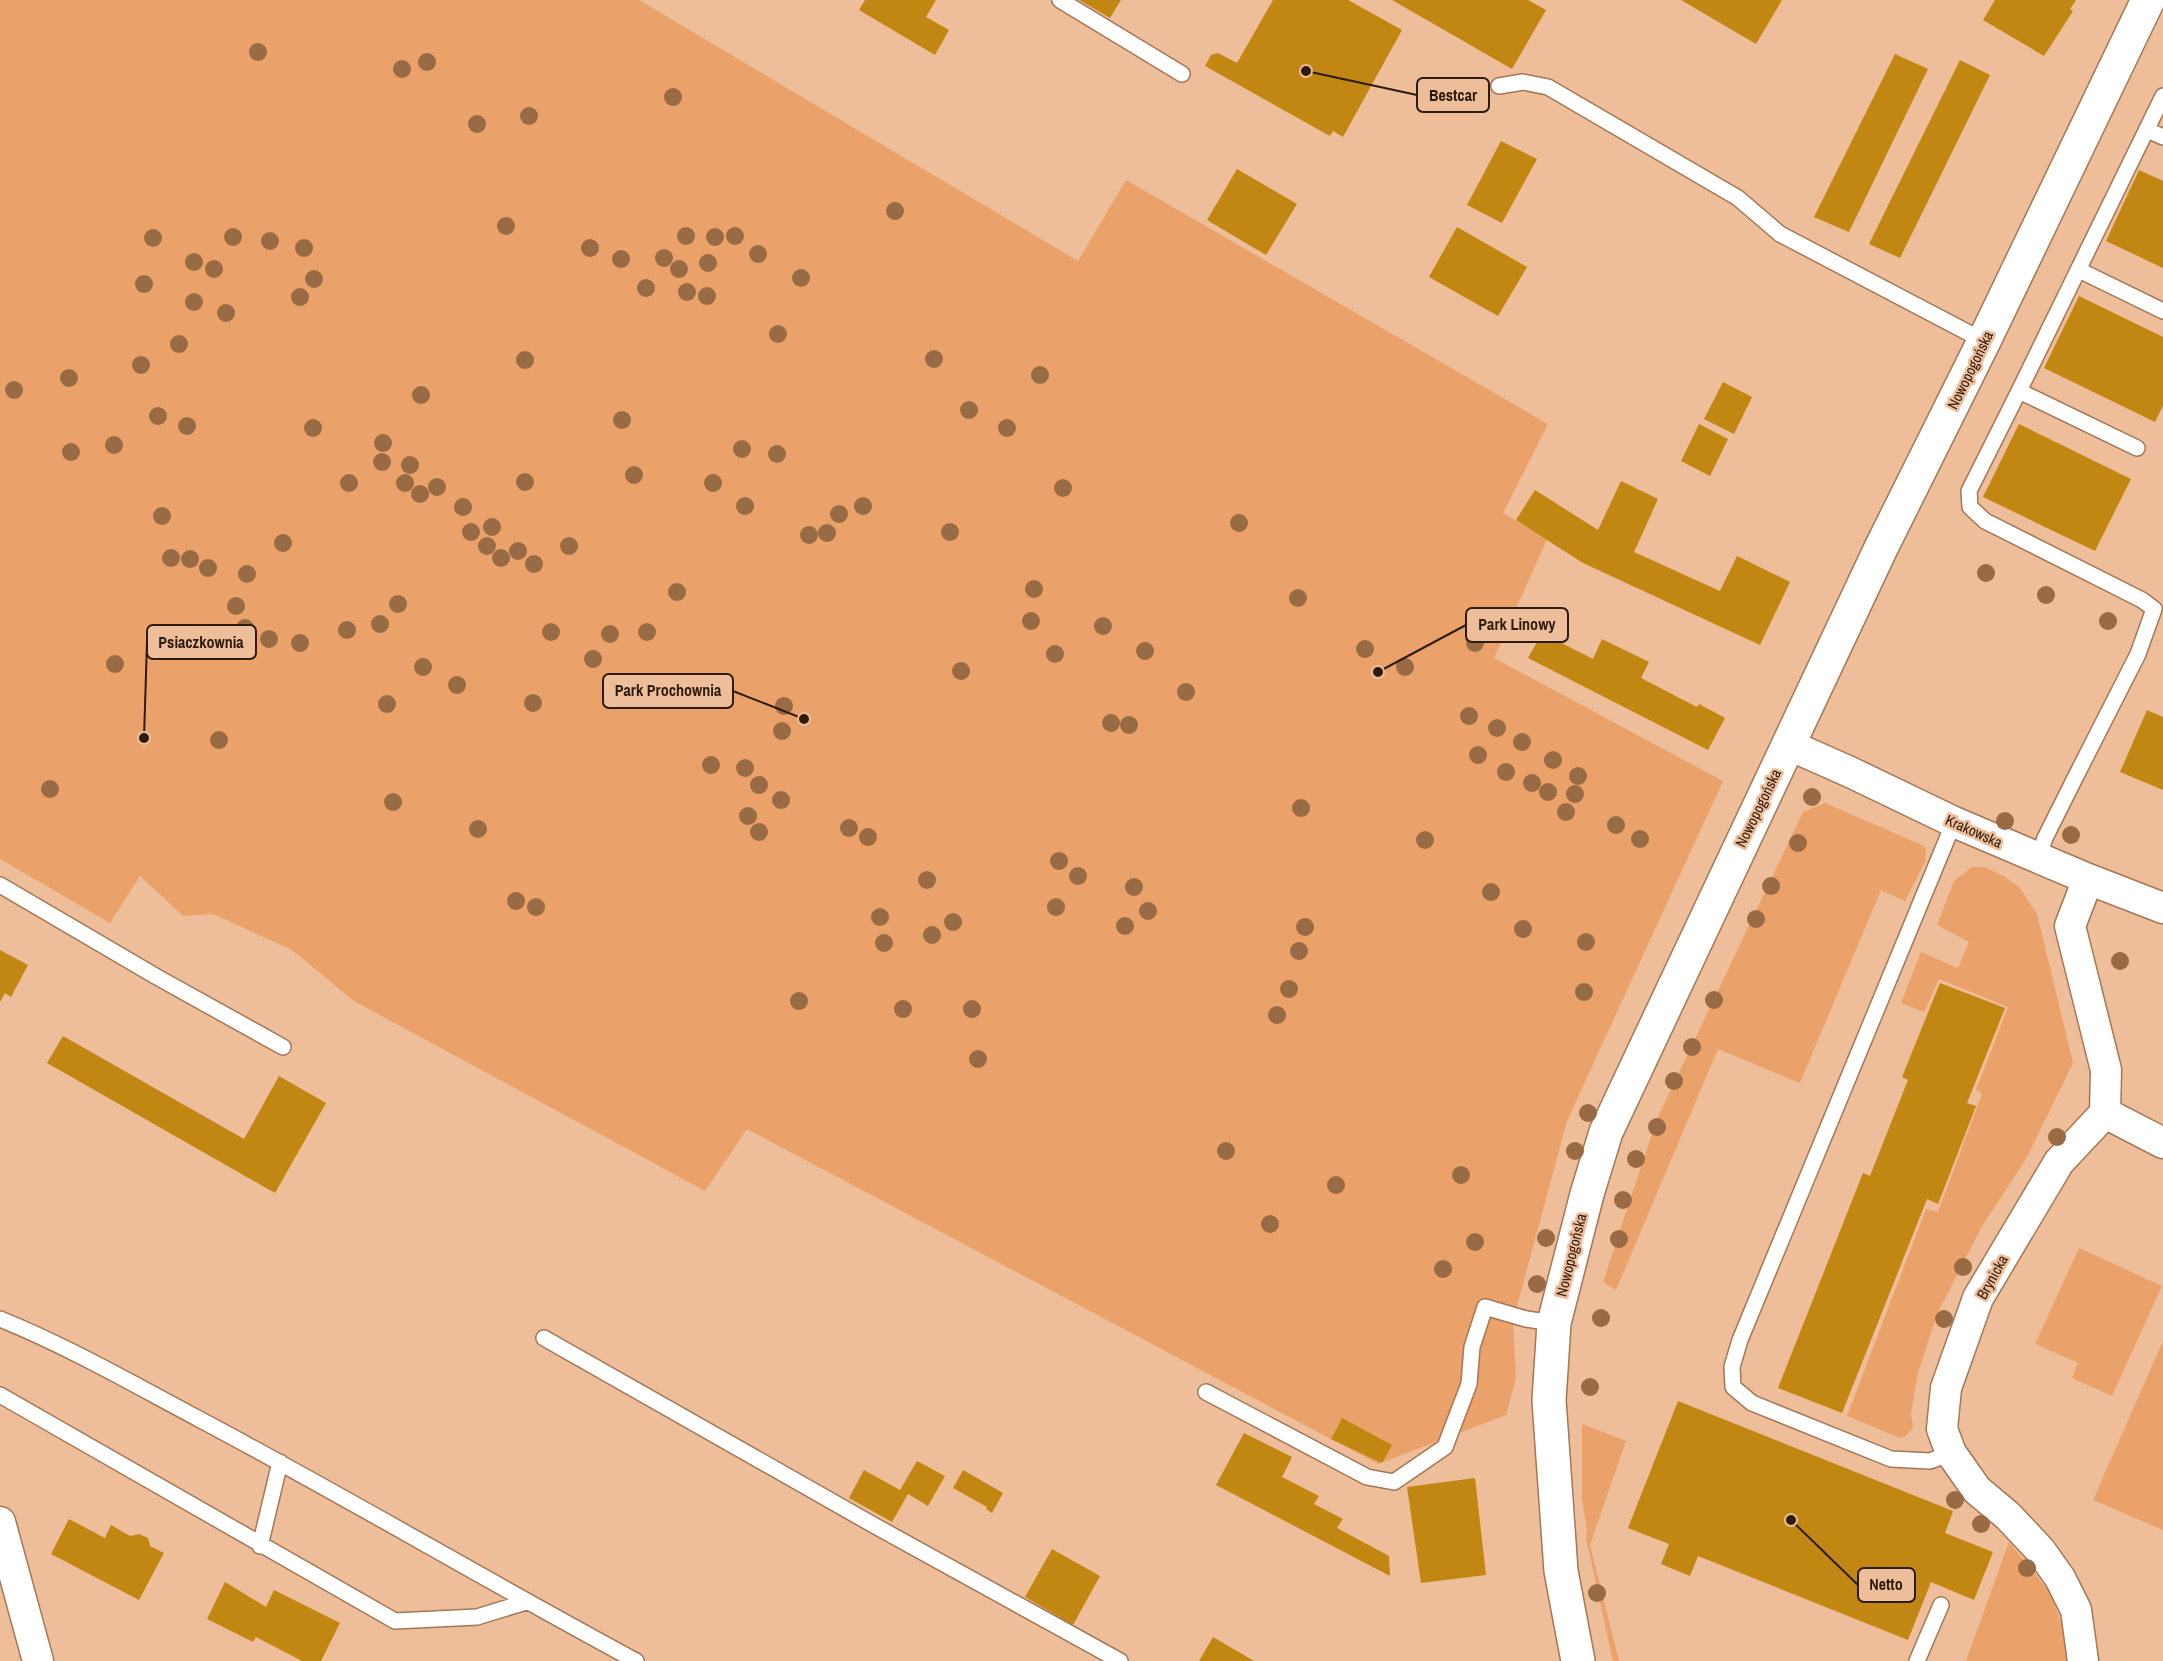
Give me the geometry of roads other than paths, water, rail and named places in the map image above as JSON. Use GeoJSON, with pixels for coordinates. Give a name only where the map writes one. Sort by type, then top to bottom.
{"type":"FeatureCollection","features":[{"type":"Feature","properties":{"kind":"street","name":"Nowopogońska"},"geometry":{"type":"LineString","coordinates":[[1578,1661],[1561,1571],[1548,1400],[1554,1323],[1587,1194],[1606,1132],[1881,548],[1984,341],[2148,0]]}},
{"type":"Feature","properties":{"kind":"street","name":"Krakowska"},"geometry":{"type":"LineString","coordinates":[[1789,745],[1954,822],[2163,908]]}},
{"type":"Feature","properties":{"kind":"street"},"geometry":{"type":"LineString","coordinates":[[2088,879],[2070,926],[2106,1070],[2105,1113],[2163,1143]]}},
{"type":"Feature","properties":{"kind":"street","name":"Brynicka"},"geometry":{"type":"LineString","coordinates":[[2083,1661],[2076,1610],[2060,1578],[2040,1550],[2008,1516],[1977,1490],[1951,1453],[1942,1429],[1946,1388],[1978,1298],[2059,1162],[2105,1113]]}},
{"type":"Feature","properties":{"kind":"street"},"geometry":{"type":"LineString","coordinates":[[0,1522],[38,1661]]}},
{"type":"Feature","properties":{"kind":"lane"},"geometry":{"type":"LineString","coordinates":[[1060,0],[1182,74]]}},
{"type":"Feature","properties":{"kind":"lane"},"geometry":{"type":"LineString","coordinates":[[1499,86],[1523,82],[1548,87],[1738,198],[1780,234],[1984,341]]}},
{"type":"Feature","properties":{"kind":"lane"},"geometry":{"type":"LineString","coordinates":[[2038,858],[2045,838],[2138,654],[2154,609],[2142,600],[1985,521],[1970,507],[1969,491],[2163,96]]}},
{"type":"Feature","properties":{"kind":"lane"},"geometry":{"type":"LineString","coordinates":[[2147,130],[2163,137]]}},
{"type":"Feature","properties":{"kind":"lane"},"geometry":{"type":"LineString","coordinates":[[2079,270],[2163,311]]}},
{"type":"Feature","properties":{"kind":"lane"},"geometry":{"type":"LineString","coordinates":[[2019,392],[2136,448]]}},
{"type":"Feature","properties":{"kind":"lane"},"geometry":{"type":"LineString","coordinates":[[1951,1453],[1930,1461],[1891,1459],[1752,1403],[1733,1386],[1732,1367],[1740,1340],[1954,822]]}},
{"type":"Feature","properties":{"kind":"lane"},"geometry":{"type":"LineString","coordinates":[[0,885],[157,977],[283,1047]]}},
{"type":"Feature","properties":{"kind":"lane"},"geometry":{"type":"LineString","coordinates":[[1206,1392],[1366,1477],[1394,1482],[1445,1447],[1469,1384],[1472,1347],[1485,1307],[1526,1319],[1554,1323]]}},
{"type":"Feature","properties":{"kind":"lane"},"geometry":{"type":"LineString","coordinates":[[0,1319],[47,1339],[280,1462],[526,1602],[636,1661]]}},
{"type":"Feature","properties":{"kind":"lane"},"geometry":{"type":"LineString","coordinates":[[544,1338],[877,1527],[1120,1661]]}},
{"type":"Feature","properties":{"kind":"lane"},"geometry":{"type":"LineString","coordinates":[[0,1395],[395,1621],[477,1617],[526,1602]]}},
{"type":"Feature","properties":{"kind":"lane"},"geometry":{"type":"LineString","coordinates":[[261,1546],[280,1462]]}},
{"type":"Feature","properties":{"kind":"lane"},"geometry":{"type":"LineString","coordinates":[[1917,1661],[1941,1605]]}},
{"type":"Feature","properties":{"kind":"place","name":"Bestcar"},"geometry":{"type":"Point","coordinates":[1306,71]}},
{"type":"Feature","properties":{"kind":"place","name":"Park Linowy"},"geometry":{"type":"Point","coordinates":[1378,672]}},
{"type":"Feature","properties":{"kind":"place","name":"Park Prochownia"},"geometry":{"type":"Point","coordinates":[804,719]}},
{"type":"Feature","properties":{"kind":"place","name":"Psiaczkownia"},"geometry":{"type":"Point","coordinates":[144,738]}},
{"type":"Feature","properties":{"kind":"place","name":"Netto"},"geometry":{"type":"Point","coordinates":[1791,1520]}}]}
